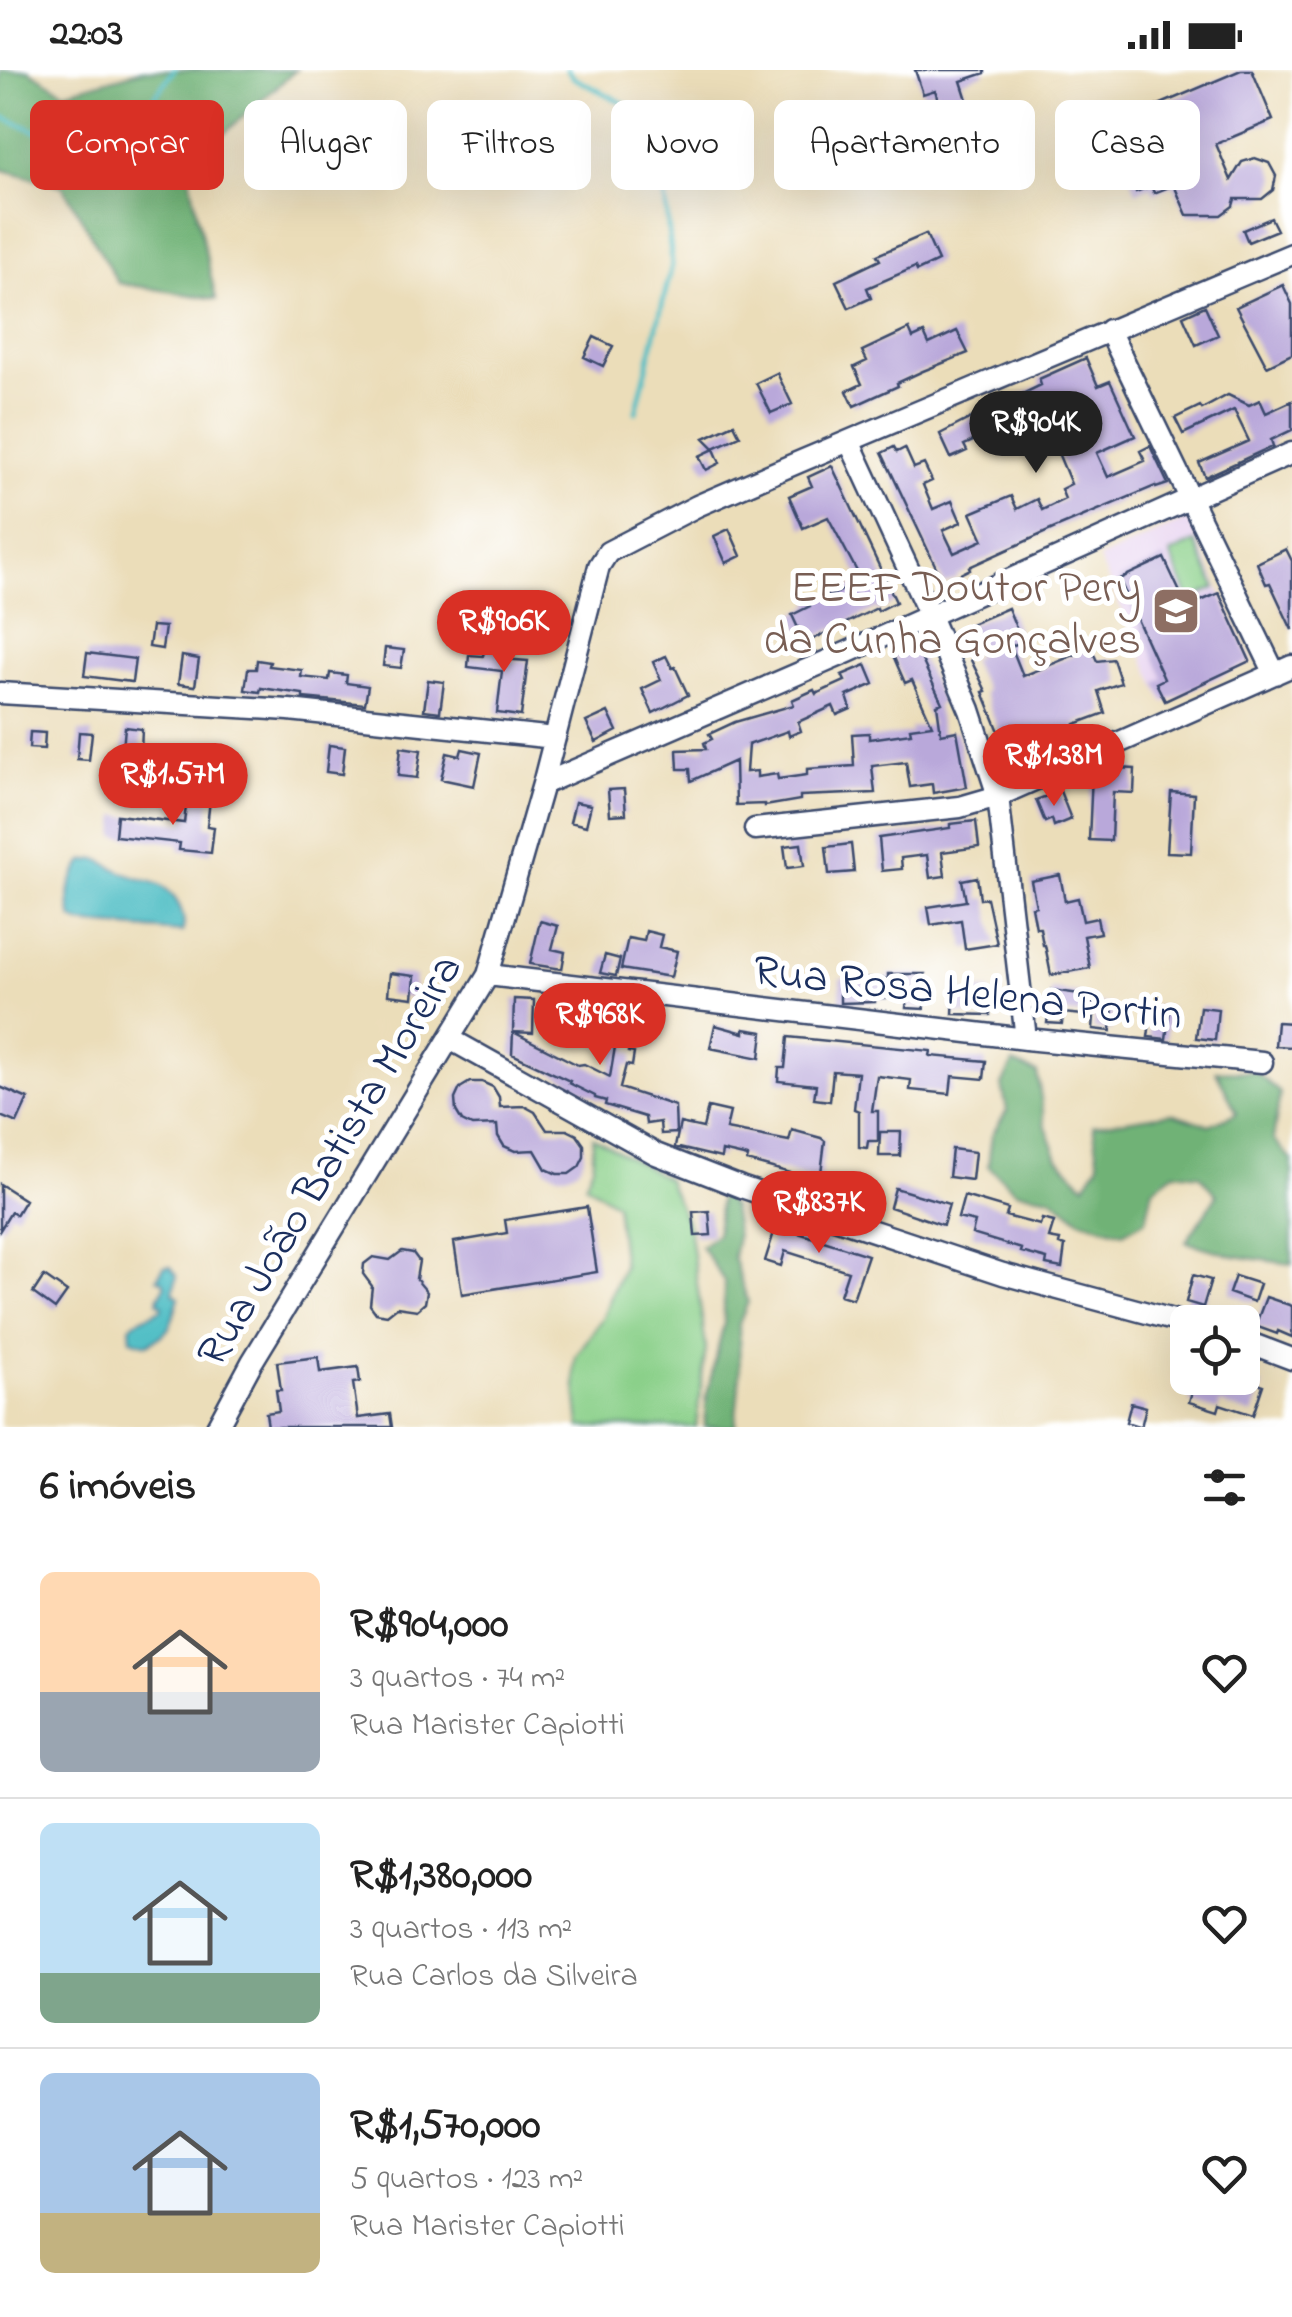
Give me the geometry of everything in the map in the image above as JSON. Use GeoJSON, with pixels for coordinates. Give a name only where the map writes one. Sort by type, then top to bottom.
{"type":"FeatureCollection","features":[{"type":"Feature","properties":{"kind":"street","name":"Rua João Batista Moreira"},"geometry":{"type":"LineString","coordinates":[[217,1427],[488,974],[543,784],[599,566],[608,552],[697,506],[1292,254]]}},
{"type":"Feature","properties":{"kind":"street"},"geometry":{"type":"LineString","coordinates":[[755,829],[960,806],[998,796],[1283,670],[1192,499],[1109,330]]}},
{"type":"Feature","properties":{"kind":"street"},"geometry":{"type":"LineString","coordinates":[[849,441],[970,710],[998,796],[1026,1038]]}},
{"type":"Feature","properties":{"kind":"street"},"geometry":{"type":"LineString","coordinates":[[543,784],[1292,453]]}},
{"type":"Feature","properties":{"kind":"street"},"geometry":{"type":"LineString","coordinates":[[0,693],[289,710],[555,738]]}},
{"type":"Feature","properties":{"kind":"street","name":"Rua Rosa Helena Portin"},"geometry":{"type":"LineString","coordinates":[[488,974],[1262,1062]]}},
{"type":"Feature","properties":{"kind":"street"},"geometry":{"type":"LineString","coordinates":[[450,1039],[656,1154],[740,1187],[1003,1274],[1170,1319]]}},
{"type":"Feature","properties":{"kind":"street"},"geometry":{"type":"LineString","coordinates":[[1260,1347],[1292,1359]]}},
{"type":"Feature","properties":{"kind":"shaded area","name":"EEEF Doutor Pery da Cunha Gonçalves"},"geometry":{"type":"Polygon","coordinates":[[[1188,519],[1252,662],[1164,703],[1099,559],[1188,519]]]}},
{"type":"Feature","properties":{"kind":"green space"},"geometry":{"type":"Polygon","coordinates":[[[0,70],[28,70],[65,92],[143,70],[296,70],[262,100],[244,100],[244,116],[224,133],[224,100],[30,100],[30,177],[0,169],[0,70]]]}},
{"type":"Feature","properties":{"kind":"green space"},"geometry":{"type":"Polygon","coordinates":[[[65,190],[192,190],[216,299],[118,283],[65,190]]]}},
{"type":"Feature","properties":{"kind":"green space"},"geometry":{"type":"Polygon","coordinates":[[[1195,542],[1216,588],[1190,600],[1170,554],[1195,542]]]}},
{"type":"Feature","properties":{"kind":"green space"},"geometry":{"type":"Polygon","coordinates":[[[1013,1063],[1037,1073],[1045,1124],[1058,1158],[1085,1185],[1099,1163],[1093,1125],[1171,1113],[1209,1125],[1237,1113],[1216,1071],[1256,1072],[1280,1093],[1273,1140],[1292,1160],[1292,1264],[1234,1256],[1186,1242],[1217,1195],[1200,1175],[1174,1172],[1153,1189],[1146,1220],[1123,1233],[1081,1220],[1051,1197],[1016,1191],[988,1166],[992,1135],[1007,1111],[1002,1085],[1013,1063]]]}},
{"type":"Feature","properties":{"kind":"green space"},"geometry":{"type":"Polygon","coordinates":[[[593,1137],[667,1179],[689,1227],[706,1347],[696,1427],[580,1427],[576,1356],[603,1317],[623,1266],[616,1204],[585,1184],[593,1165],[593,1137]]]}},
{"type":"Feature","properties":{"kind":"green space"},"geometry":{"type":"Polygon","coordinates":[[[720,1189],[732,1208],[737,1237],[733,1257],[748,1302],[739,1324],[735,1427],[704,1427],[707,1394],[724,1323],[724,1281],[701,1246],[717,1234],[720,1189]]]}},
{"type":"Feature","properties":{"kind":"water"},"geometry":{"type":"Polygon","coordinates":[[[98,859],[166,889],[181,909],[182,932],[80,923],[72,918],[72,881],[84,861],[98,859]]]}},
{"type":"Feature","properties":{"kind":"water"},"geometry":{"type":"Polygon","coordinates":[[[170,1266],[177,1275],[173,1293],[179,1297],[170,1325],[147,1344],[131,1339],[130,1327],[134,1322],[162,1309],[163,1305],[158,1303],[165,1286],[157,1278],[164,1267],[170,1266]]]}},
{"type":"Feature","properties":{"kind":"building"},"geometry":{"type":"Polygon","coordinates":[[[915,70],[985,70],[961,81],[967,100],[938,100],[935,90],[923,94],[915,70]]]}},
{"type":"Feature","properties":{"kind":"building"},"geometry":{"type":"Polygon","coordinates":[[[1241,70],[1252,70],[1273,120],[1216,144],[1231,180],[1242,162],[1255,158],[1269,163],[1276,176],[1273,190],[1262,199],[1235,199],[1233,206],[1221,215],[1187,215],[1176,190],[1200,190],[1200,100],[1170,100],[1241,70]]]}},
{"type":"Feature","properties":{"kind":"building"},"geometry":{"type":"Polygon","coordinates":[[[1271,218],[1277,230],[1248,242],[1243,230],[1271,218]]]}},
{"type":"Feature","properties":{"kind":"building"},"geometry":{"type":"Polygon","coordinates":[[[926,234],[938,261],[867,288],[871,298],[849,308],[836,281],[880,260],[877,255],[926,234]]]}},
{"type":"Feature","properties":{"kind":"building"},"geometry":{"type":"Polygon","coordinates":[[[1283,285],[1292,304],[1292,354],[1267,366],[1236,307],[1283,285]]]}},
{"type":"Feature","properties":{"kind":"building"},"geometry":{"type":"Polygon","coordinates":[[[1205,306],[1218,335],[1196,345],[1183,316],[1205,306]]]}},
{"type":"Feature","properties":{"kind":"building"},"geometry":{"type":"Polygon","coordinates":[[[909,329],[913,338],[924,333],[929,344],[957,331],[968,353],[854,406],[847,391],[862,384],[854,367],[867,361],[862,351],[909,329]]]}},
{"type":"Feature","properties":{"kind":"building"},"geometry":{"type":"Polygon","coordinates":[[[594,337],[613,346],[603,366],[584,357],[594,337]]]}},
{"type":"Feature","properties":{"kind":"building"},"geometry":{"type":"Polygon","coordinates":[[[1086,358],[1098,386],[1110,381],[1135,436],[1097,453],[1108,477],[1145,461],[1140,451],[1150,446],[1168,484],[1053,529],[969,567],[944,584],[882,453],[894,447],[897,452],[905,448],[914,468],[924,464],[932,481],[923,485],[933,509],[952,501],[961,522],[943,530],[954,553],[983,540],[971,513],[1011,496],[1017,509],[1037,499],[1042,510],[1065,499],[1061,489],[1071,484],[1058,453],[1081,443],[1074,428],[1086,423],[1073,395],[1023,422],[1012,399],[1041,385],[1039,379],[1086,358]]]}},
{"type":"Feature","properties":{"kind":"building"},"geometry":{"type":"Polygon","coordinates":[[[777,373],[792,404],[771,413],[756,383],[777,373]]]}},
{"type":"Feature","properties":{"kind":"building"},"geometry":{"type":"Polygon","coordinates":[[[1228,395],[1249,405],[1260,400],[1266,413],[1292,401],[1292,430],[1271,440],[1273,446],[1205,477],[1199,463],[1249,441],[1234,410],[1183,434],[1175,418],[1228,395]]]}},
{"type":"Feature","properties":{"kind":"building"},"geometry":{"type":"Polygon","coordinates":[[[975,416],[984,436],[964,445],[967,451],[951,458],[940,434],[975,416]]]}},
{"type":"Feature","properties":{"kind":"building"},"geometry":{"type":"Polygon","coordinates":[[[734,424],[740,436],[714,448],[704,438],[734,424]]]}},
{"type":"Feature","properties":{"kind":"building"},"geometry":{"type":"Polygon","coordinates":[[[714,449],[720,463],[706,470],[699,456],[714,449]]]}},
{"type":"Feature","properties":{"kind":"building"},"geometry":{"type":"Polygon","coordinates":[[[832,466],[896,602],[805,643],[792,615],[810,606],[809,602],[862,581],[828,517],[803,528],[789,496],[812,486],[808,477],[832,466]]]}},
{"type":"Feature","properties":{"kind":"building"},"geometry":{"type":"Polygon","coordinates":[[[729,529],[741,556],[726,563],[714,536],[729,529]]]}},
{"type":"Feature","properties":{"kind":"building"},"geometry":{"type":"Polygon","coordinates":[[[1286,549],[1292,561],[1292,630],[1257,563],[1286,549]]]}},
{"type":"Feature","properties":{"kind":"building","name":"EEEF Doutor Pery da Cunha Gonçalves"},"geometry":{"type":"Polygon","coordinates":[[[1164,558],[1187,607],[1219,593],[1250,661],[1165,701],[1156,683],[1164,679],[1119,579],[1164,558]]]}},
{"type":"Feature","properties":{"kind":"building"},"geometry":{"type":"Polygon","coordinates":[[[1008,608],[1022,642],[1011,646],[1023,676],[1091,648],[1097,661],[1113,659],[1121,683],[1098,691],[1105,713],[1075,724],[1078,733],[1011,761],[971,660],[977,657],[964,627],[1008,608]]]}},
{"type":"Feature","properties":{"kind":"building"},"geometry":{"type":"Polygon","coordinates":[[[152,626],[165,627],[162,649],[149,647],[152,626]]]}},
{"type":"Feature","properties":{"kind":"building"},"geometry":{"type":"Polygon","coordinates":[[[488,634],[505,637],[502,659],[528,661],[521,716],[497,713],[502,671],[468,667],[469,655],[483,656],[488,634]]]}},
{"type":"Feature","properties":{"kind":"building"},"geometry":{"type":"Polygon","coordinates":[[[913,641],[942,703],[937,705],[941,734],[957,731],[967,787],[933,793],[932,784],[910,787],[906,762],[872,766],[875,793],[800,796],[800,800],[765,806],[736,805],[735,761],[691,781],[690,769],[678,769],[677,750],[706,749],[704,743],[712,739],[709,734],[794,705],[792,700],[845,681],[842,675],[866,665],[874,684],[847,696],[851,709],[837,715],[833,706],[798,722],[801,731],[789,736],[788,731],[748,745],[746,772],[757,771],[757,777],[777,774],[778,779],[807,775],[807,769],[854,766],[852,734],[869,733],[869,739],[911,733],[910,728],[932,725],[912,680],[905,683],[891,651],[913,641]]]}},
{"type":"Feature","properties":{"kind":"building"},"geometry":{"type":"Polygon","coordinates":[[[385,648],[404,650],[401,668],[383,666],[385,648]]]}},
{"type":"Feature","properties":{"kind":"building"},"geometry":{"type":"Polygon","coordinates":[[[87,653],[135,659],[132,682],[84,676],[87,653]]]}},
{"type":"Feature","properties":{"kind":"building"},"geometry":{"type":"Polygon","coordinates":[[[182,656],[199,659],[195,686],[178,684],[182,656]]]}},
{"type":"Feature","properties":{"kind":"building"},"geometry":{"type":"Polygon","coordinates":[[[666,656],[688,695],[653,713],[642,689],[661,680],[653,662],[666,656]]]}},
{"type":"Feature","properties":{"kind":"building"},"geometry":{"type":"Polygon","coordinates":[[[257,660],[270,662],[269,666],[302,670],[301,677],[329,680],[330,673],[347,675],[346,683],[368,686],[365,704],[303,698],[303,694],[261,688],[260,692],[245,690],[248,669],[256,669],[257,660]]]}},
{"type":"Feature","properties":{"kind":"building"},"geometry":{"type":"Polygon","coordinates":[[[428,680],[444,682],[440,712],[424,710],[428,680]]]}},
{"type":"Feature","properties":{"kind":"building"},"geometry":{"type":"Polygon","coordinates":[[[608,712],[617,731],[596,742],[586,722],[608,712]]]}},
{"type":"Feature","properties":{"kind":"building"},"geometry":{"type":"Polygon","coordinates":[[[125,727],[142,729],[141,750],[123,749],[125,727]]]}},
{"type":"Feature","properties":{"kind":"building"},"geometry":{"type":"Polygon","coordinates":[[[30,732],[45,733],[44,749],[29,748],[30,732]]]}},
{"type":"Feature","properties":{"kind":"building"},"geometry":{"type":"Polygon","coordinates":[[[79,732],[92,733],[89,760],[77,759],[79,732]]]}},
{"type":"Feature","properties":{"kind":"building"},"geometry":{"type":"Polygon","coordinates":[[[329,745],[345,747],[342,774],[326,772],[329,745]]]}},
{"type":"Feature","properties":{"kind":"building"},"geometry":{"type":"Polygon","coordinates":[[[401,747],[421,750],[417,778],[398,776],[401,747]]]}},
{"type":"Feature","properties":{"kind":"building"},"geometry":{"type":"Polygon","coordinates":[[[462,749],[481,753],[474,786],[441,779],[447,753],[460,756],[462,749]]]}},
{"type":"Feature","properties":{"kind":"building"},"geometry":{"type":"Polygon","coordinates":[[[1119,768],[1135,769],[1134,793],[1113,792],[1111,841],[1089,840],[1092,774],[1118,775],[1119,768]]]}},
{"type":"Feature","properties":{"kind":"building"},"geometry":{"type":"Polygon","coordinates":[[[624,789],[626,814],[610,815],[608,790],[624,789]]]}},
{"type":"Feature","properties":{"kind":"building"},"geometry":{"type":"Polygon","coordinates":[[[1060,791],[1071,819],[1054,826],[1052,819],[1045,822],[1036,800],[1060,791]]]}},
{"type":"Feature","properties":{"kind":"building"},"geometry":{"type":"Polygon","coordinates":[[[1171,792],[1194,794],[1191,853],[1167,852],[1171,792]]]}},
{"type":"Feature","properties":{"kind":"building"},"geometry":{"type":"Polygon","coordinates":[[[187,798],[210,800],[207,826],[214,827],[211,853],[179,850],[180,843],[115,836],[117,815],[184,823],[187,798]]]}},
{"type":"Feature","properties":{"kind":"building"},"geometry":{"type":"Polygon","coordinates":[[[575,802],[591,805],[586,826],[570,822],[575,802]]]}},
{"type":"Feature","properties":{"kind":"building"},"geometry":{"type":"Polygon","coordinates":[[[976,821],[979,847],[942,852],[945,876],[930,878],[927,855],[901,858],[902,869],[882,871],[879,838],[976,821]]]}},
{"type":"Feature","properties":{"kind":"building"},"geometry":{"type":"Polygon","coordinates":[[[801,844],[804,866],[787,868],[784,846],[801,844]]]}},
{"type":"Feature","properties":{"kind":"building"},"geometry":{"type":"Polygon","coordinates":[[[851,844],[854,872],[829,874],[826,847],[851,844]]]}},
{"type":"Feature","properties":{"kind":"building"},"geometry":{"type":"Polygon","coordinates":[[[1060,875],[1065,901],[1078,898],[1083,921],[1097,918],[1100,933],[1084,936],[1090,968],[1051,975],[1040,928],[1036,928],[1031,881],[1060,875]]]}},
{"type":"Feature","properties":{"kind":"building"},"geometry":{"type":"Polygon","coordinates":[[[977,877],[980,899],[987,898],[997,944],[965,949],[961,920],[931,925],[928,907],[966,901],[962,880],[977,877]]]}},
{"type":"Feature","properties":{"kind":"building"},"geometry":{"type":"Polygon","coordinates":[[[540,921],[558,926],[552,949],[565,952],[562,969],[530,964],[540,921]]]}},
{"type":"Feature","properties":{"kind":"building"},"geometry":{"type":"Polygon","coordinates":[[[646,931],[662,935],[659,947],[677,951],[671,977],[621,969],[628,938],[644,941],[646,931]]]}},
{"type":"Feature","properties":{"kind":"building"},"geometry":{"type":"Polygon","coordinates":[[[605,955],[620,959],[616,976],[600,973],[605,955]]]}},
{"type":"Feature","properties":{"kind":"building"},"geometry":{"type":"Polygon","coordinates":[[[390,973],[415,976],[413,998],[388,995],[390,973]]]}},
{"type":"Feature","properties":{"kind":"building"},"geometry":{"type":"Polygon","coordinates":[[[888,974],[925,974],[924,1009],[906,1008],[907,998],[840,1003],[840,978],[888,979],[888,974]]]}},
{"type":"Feature","properties":{"kind":"building"},"geometry":{"type":"Polygon","coordinates":[[[990,990],[990,1015],[953,1014],[954,991],[990,990]]]}},
{"type":"Feature","properties":{"kind":"building"},"geometry":{"type":"Polygon","coordinates":[[[1051,990],[1080,994],[1080,998],[1091,999],[1090,1003],[1113,1005],[1111,1031],[1093,1029],[1094,1016],[1063,1013],[1062,1024],[1047,1023],[1051,990]]]}},
{"type":"Feature","properties":{"kind":"building"},"geometry":{"type":"Polygon","coordinates":[[[514,999],[534,1000],[533,1033],[513,1032],[514,999]]]}},
{"type":"Feature","properties":{"kind":"building"},"geometry":{"type":"Polygon","coordinates":[[[1152,1006],[1170,1008],[1166,1039],[1148,1037],[1152,1006]]]}},
{"type":"Feature","properties":{"kind":"building"},"geometry":{"type":"Polygon","coordinates":[[[574,1007],[604,1008],[603,1022],[631,1025],[628,1052],[634,1053],[632,1066],[626,1065],[620,1088],[675,1106],[676,1133],[661,1134],[660,1122],[646,1124],[645,1117],[605,1105],[606,1101],[570,1081],[512,1054],[513,1032],[610,1077],[615,1047],[602,1046],[604,1037],[573,1035],[574,1007]]]}},
{"type":"Feature","properties":{"kind":"building"},"geometry":{"type":"Polygon","coordinates":[[[1200,1007],[1218,1009],[1215,1040],[1196,1038],[1200,1007]]]}},
{"type":"Feature","properties":{"kind":"building"},"geometry":{"type":"Polygon","coordinates":[[[1277,1022],[1292,1023],[1292,1047],[1275,1046],[1277,1022]]]}},
{"type":"Feature","properties":{"kind":"building"},"geometry":{"type":"Polygon","coordinates":[[[715,1025],[744,1033],[744,1029],[763,1032],[760,1058],[710,1048],[715,1025]]]}},
{"type":"Feature","properties":{"kind":"building"},"geometry":{"type":"Polygon","coordinates":[[[788,1037],[931,1051],[930,1056],[986,1061],[984,1079],[952,1076],[950,1094],[910,1090],[911,1080],[877,1076],[872,1111],[878,1111],[878,1141],[868,1141],[867,1148],[859,1147],[859,1111],[854,1109],[858,1073],[833,1071],[830,1101],[814,1099],[816,1085],[778,1081],[779,1068],[785,1068],[788,1037]]]}},
{"type":"Feature","properties":{"kind":"building"},"geometry":{"type":"Polygon","coordinates":[[[470,1082],[493,1087],[500,1107],[524,1106],[535,1112],[547,1130],[567,1130],[577,1135],[584,1145],[579,1167],[569,1174],[557,1174],[546,1169],[535,1150],[515,1151],[504,1146],[497,1125],[472,1126],[462,1121],[455,1099],[460,1088],[470,1082]]]}},
{"type":"Feature","properties":{"kind":"building"},"geometry":{"type":"Polygon","coordinates":[[[0,1087],[28,1099],[17,1123],[0,1116],[0,1087]]]}},
{"type":"Feature","properties":{"kind":"building"},"geometry":{"type":"Polygon","coordinates":[[[708,1107],[730,1112],[726,1129],[789,1141],[792,1130],[821,1138],[825,1141],[820,1181],[747,1161],[748,1157],[722,1151],[721,1158],[675,1147],[680,1123],[703,1128],[708,1107]]]}},
{"type":"Feature","properties":{"kind":"building"},"geometry":{"type":"Polygon","coordinates":[[[880,1132],[901,1132],[900,1156],[879,1156],[880,1132]]]}},
{"type":"Feature","properties":{"kind":"building"},"geometry":{"type":"Polygon","coordinates":[[[952,1149],[975,1152],[972,1180],[949,1177],[952,1149]]]}},
{"type":"Feature","properties":{"kind":"building"},"geometry":{"type":"Polygon","coordinates":[[[0,1184],[25,1200],[16,1215],[11,1212],[0,1230],[0,1184]]]}},
{"type":"Feature","properties":{"kind":"building"},"geometry":{"type":"Polygon","coordinates":[[[895,1188],[949,1204],[943,1225],[890,1207],[895,1188]]]}},
{"type":"Feature","properties":{"kind":"building"},"geometry":{"type":"Polygon","coordinates":[[[964,1196],[1008,1209],[1006,1216],[1040,1225],[1042,1219],[1054,1222],[1049,1238],[1060,1240],[1059,1244],[1065,1246],[1062,1268],[1046,1265],[1047,1259],[1021,1252],[1022,1249],[972,1234],[975,1222],[958,1218],[964,1196]]]}},
{"type":"Feature","properties":{"kind":"building"},"geometry":{"type":"Polygon","coordinates":[[[587,1207],[597,1272],[462,1294],[454,1242],[507,1233],[505,1220],[587,1207]]]}},
{"type":"Feature","properties":{"kind":"building"},"geometry":{"type":"Polygon","coordinates":[[[709,1211],[711,1235],[695,1236],[693,1212],[709,1211]]]}},
{"type":"Feature","properties":{"kind":"building"},"geometry":{"type":"Polygon","coordinates":[[[776,1226],[868,1255],[853,1299],[840,1295],[848,1271],[785,1251],[781,1266],[765,1261],[776,1226]]]}},
{"type":"Feature","properties":{"kind":"building"},"geometry":{"type":"Polygon","coordinates":[[[402,1251],[413,1253],[419,1261],[416,1279],[427,1292],[425,1303],[417,1310],[397,1307],[387,1315],[376,1313],[370,1305],[372,1286],[363,1274],[364,1264],[373,1257],[390,1260],[402,1251]]]}},
{"type":"Feature","properties":{"kind":"building"},"geometry":{"type":"Polygon","coordinates":[[[1193,1275],[1211,1280],[1204,1305],[1186,1302],[1193,1275]]]}},
{"type":"Feature","properties":{"kind":"building"},"geometry":{"type":"Polygon","coordinates":[[[44,1276],[67,1292],[55,1309],[33,1293],[44,1276]]]}},
{"type":"Feature","properties":{"kind":"building"},"geometry":{"type":"Polygon","coordinates":[[[1235,1276],[1260,1284],[1254,1302],[1229,1293],[1235,1276]]]}},
{"type":"Feature","properties":{"kind":"building"},"geometry":{"type":"Polygon","coordinates":[[[1266,1297],[1292,1306],[1292,1337],[1260,1328],[1266,1297]]]}},
{"type":"Feature","properties":{"kind":"building"},"geometry":{"type":"Polygon","coordinates":[[[318,1357],[320,1372],[358,1367],[360,1382],[353,1383],[358,1418],[390,1414],[392,1427],[268,1427],[266,1413],[279,1411],[277,1362],[318,1357]]]}},
{"type":"Feature","properties":{"kind":"building"},"geometry":{"type":"Polygon","coordinates":[[[1191,1395],[1260,1395],[1253,1415],[1220,1404],[1218,1411],[1189,1402],[1191,1395]]]}},
{"type":"Feature","properties":{"kind":"building"},"geometry":{"type":"Polygon","coordinates":[[[1131,1403],[1146,1407],[1141,1427],[1126,1422],[1131,1403]]]}},
{"type":"Feature","properties":{"kind":"waterway"},"geometry":{"type":"LineString","coordinates":[[0,116],[77,148],[128,134],[174,70]]}},
{"type":"Feature","properties":{"kind":"waterway"},"geometry":{"type":"LineString","coordinates":[[567,70],[574,78],[647,115],[663,176],[672,265],[636,412]]}},
{"type":"Feature","properties":{"kind":"place","name":"EEEF Doutor Pery da Cunha Gonçalves"},"geometry":{"type":"Point","coordinates":[1176,611]}}]}
